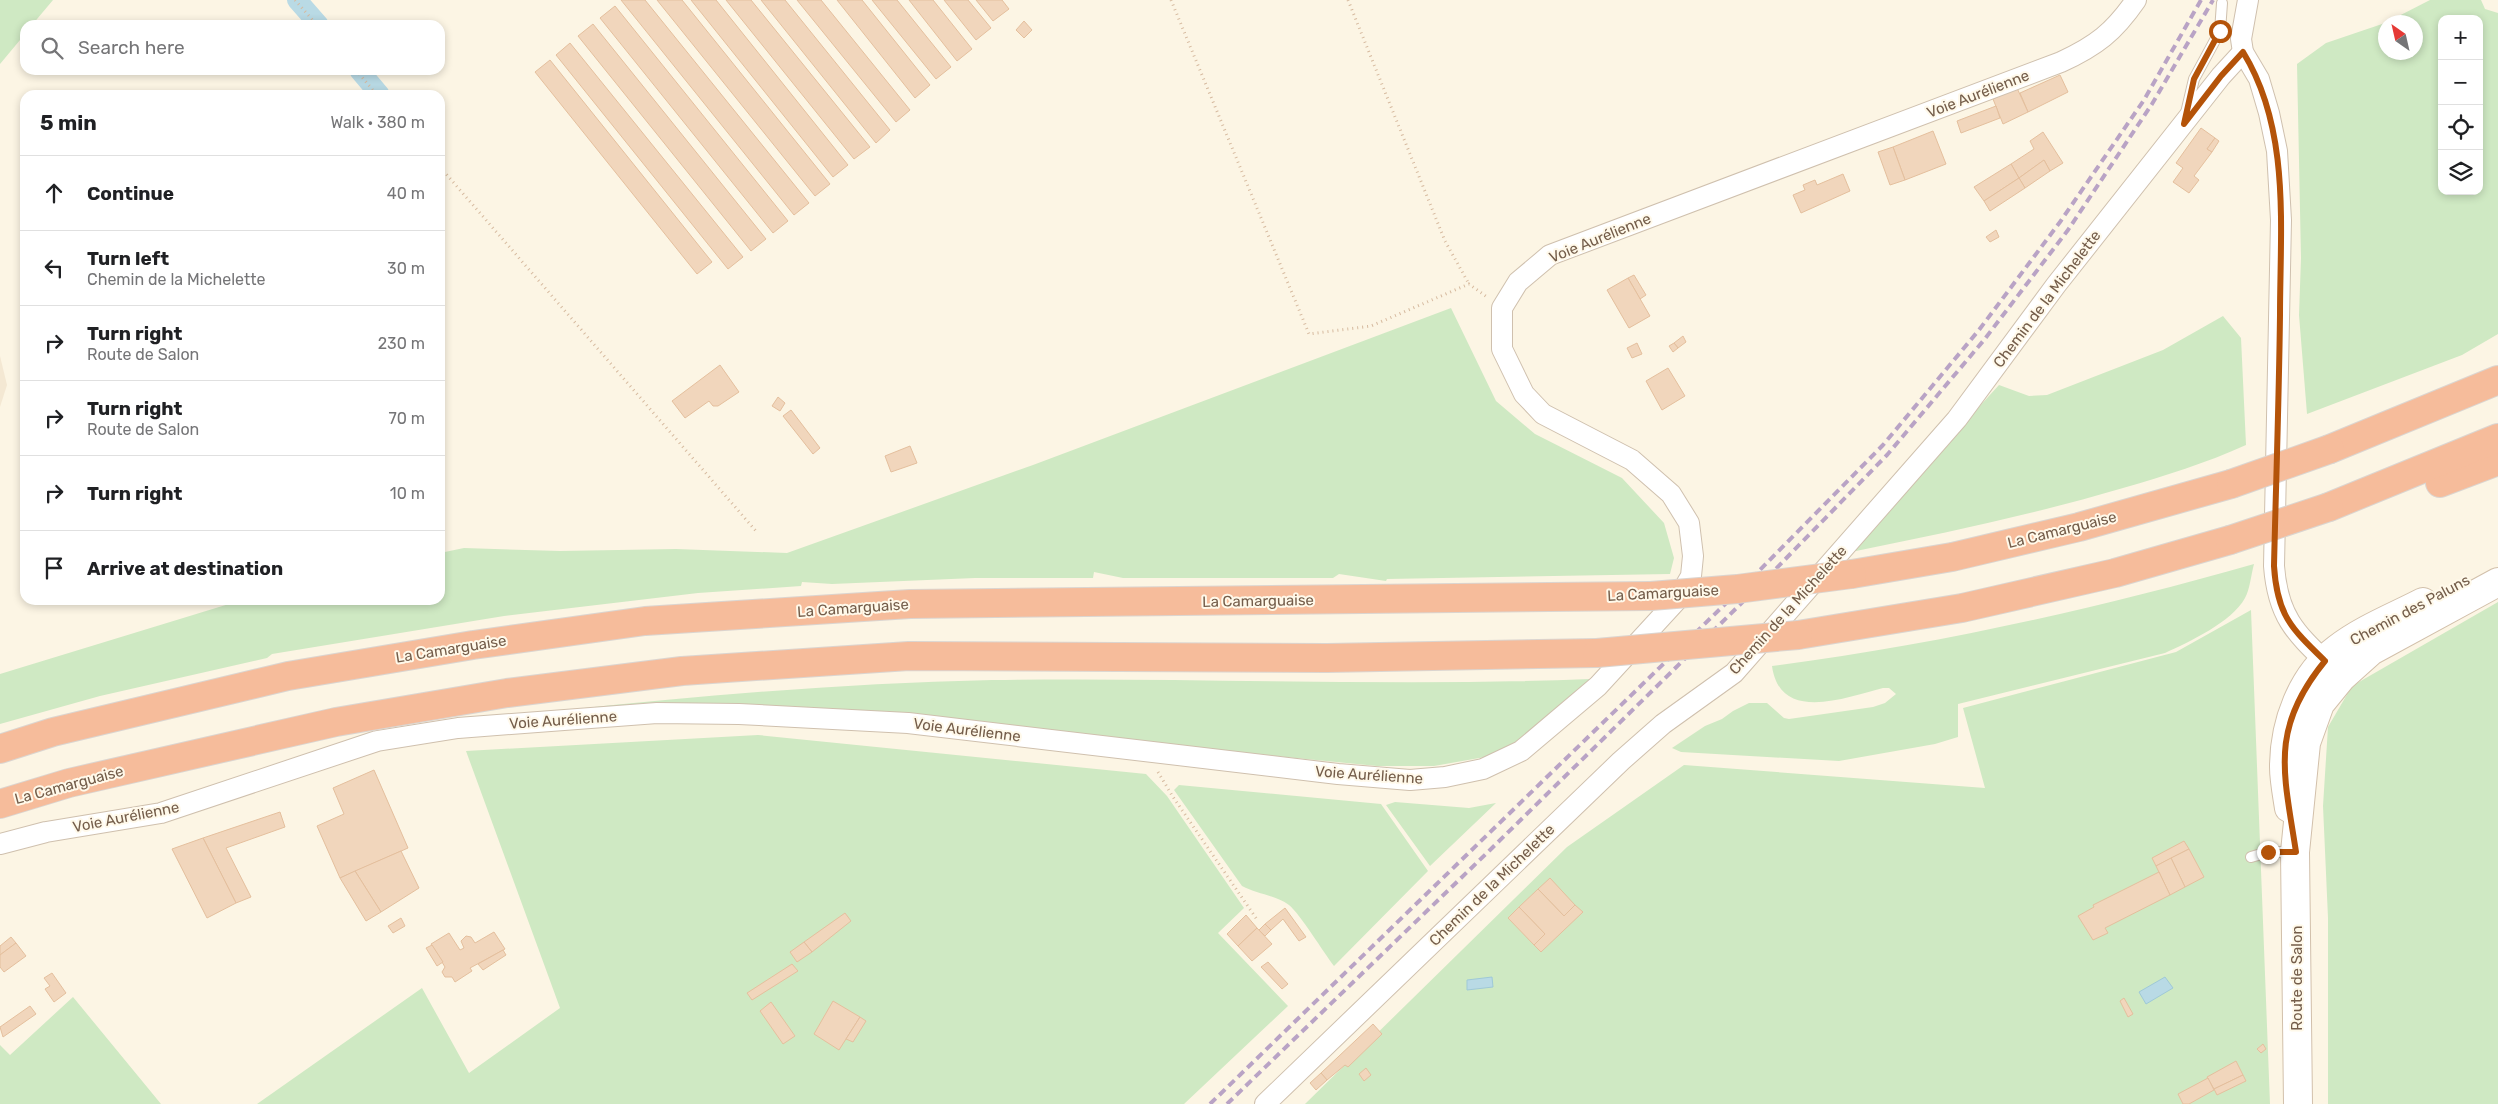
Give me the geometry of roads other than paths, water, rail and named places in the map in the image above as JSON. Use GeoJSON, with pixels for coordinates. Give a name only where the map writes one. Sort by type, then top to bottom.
{"type":"FeatureCollection","features":[{"type":"Feature","properties":{"kind":"highway","name":"La Camarguaise"},"geometry":{"type":"LineString","coordinates":[[0,749],[53,732],[288,676],[473,645],[645,621],[910,604],[1651,596],[1736,589],[1852,574],[1961,555],[2079,527],[2231,484],[2330,449],[2498,380]]}},
{"type":"Feature","properties":{"kind":"highway","name":"La Camarguaise"},"geometry":{"type":"LineString","coordinates":[[0,804],[69,783],[336,722],[507,693],[682,671],[909,656],[1327,658],[1597,653],[1798,635],[1962,608],[2115,573],[2329,511],[2498,438]]}},
{"type":"Feature","properties":{"kind":"highway"},"geometry":{"type":"LineString","coordinates":[[2329,511],[2413,493],[2498,461]]}},
{"type":"Feature","properties":{"kind":"street","name":"Voie Aurélienne"},"geometry":{"type":"LineString","coordinates":[[0,844],[46,832],[161,813],[377,741],[468,727],[657,713],[739,714],[908,723],[1338,774],[1410,780],[1445,777],[1483,769],[1521,751],[1598,686],[1677,600],[1690,576],[1693,556],[1688,523],[1671,494],[1632,460],[1543,414],[1524,394],[1502,349],[1502,308],[1518,282],[1550,255],[2061,62],[2091,48],[2122,21],[2136,0]]}},
{"type":"Feature","properties":{"kind":"street"},"geometry":{"type":"LineString","coordinates":[[2248,0],[2242,46],[2259,79],[2277,151],[2280,220],[2275,587],[2280,605],[2292,627],[2333,669]]}},
{"type":"Feature","properties":{"kind":"street","name":"Chemin de la Michelette"},"geometry":{"type":"LineString","coordinates":[[1265,1104],[1620,761],[1663,724],[1734,673],[1957,419],[2056,284],[2184,124],[2242,46]]}},
{"type":"Feature","properties":{"kind":"street","name":"Chemin des Paluns"},"geometry":{"type":"LineString","coordinates":[[2333,669],[2371,651],[2410,619],[2498,564]]}},
{"type":"Feature","properties":{"kind":"street","name":"Chemin des Paluns"},"geometry":{"type":"LineString","coordinates":[[2410,619],[2498,582]]}},
{"type":"Feature","properties":{"kind":"street","name":"Route de Salon"},"geometry":{"type":"LineString","coordinates":[[2298,1104],[2296,852],[2306,743],[2333,669]]}},
{"type":"Feature","properties":{"kind":"lane"},"geometry":{"type":"LineString","coordinates":[[2184,124],[2194,79],[2220,31],[2222,3]]}},
{"type":"Feature","properties":{"kind":"lane"},"geometry":{"type":"LineString","coordinates":[[2251,858],[2268,852],[2296,852]]}},
{"type":"Feature","properties":{"kind":"water"},"geometry":{"type":"Polygon","coordinates":[[[1492,977],[1493,987],[1467,990],[1467,980],[1492,977]]]}},
{"type":"Feature","properties":{"kind":"water"},"geometry":{"type":"Polygon","coordinates":[[[2165,977],[2173,988],[2146,1004],[2139,992],[2165,977]]]}},
{"type":"Feature","properties":{"kind":"waterway"},"geometry":{"type":"LineString","coordinates":[[297,0],[315,20]]}},
{"type":"Feature","properties":{"kind":"waterway"},"geometry":{"type":"LineString","coordinates":[[363,75],[376,90]]}},
{"type":"Feature","properties":{"kind":"railway"},"geometry":{"type":"LineString","coordinates":[[1210,1104],[1754,576],[1883,445],[1979,330],[2060,222],[2144,100],[2201,0]]}},
{"type":"Feature","properties":{"kind":"railway"},"geometry":{"type":"LineString","coordinates":[[1227,1104],[1490,850],[1763,582],[1887,455],[1984,340],[2068,230],[2152,104],[2213,0]]}}]}
